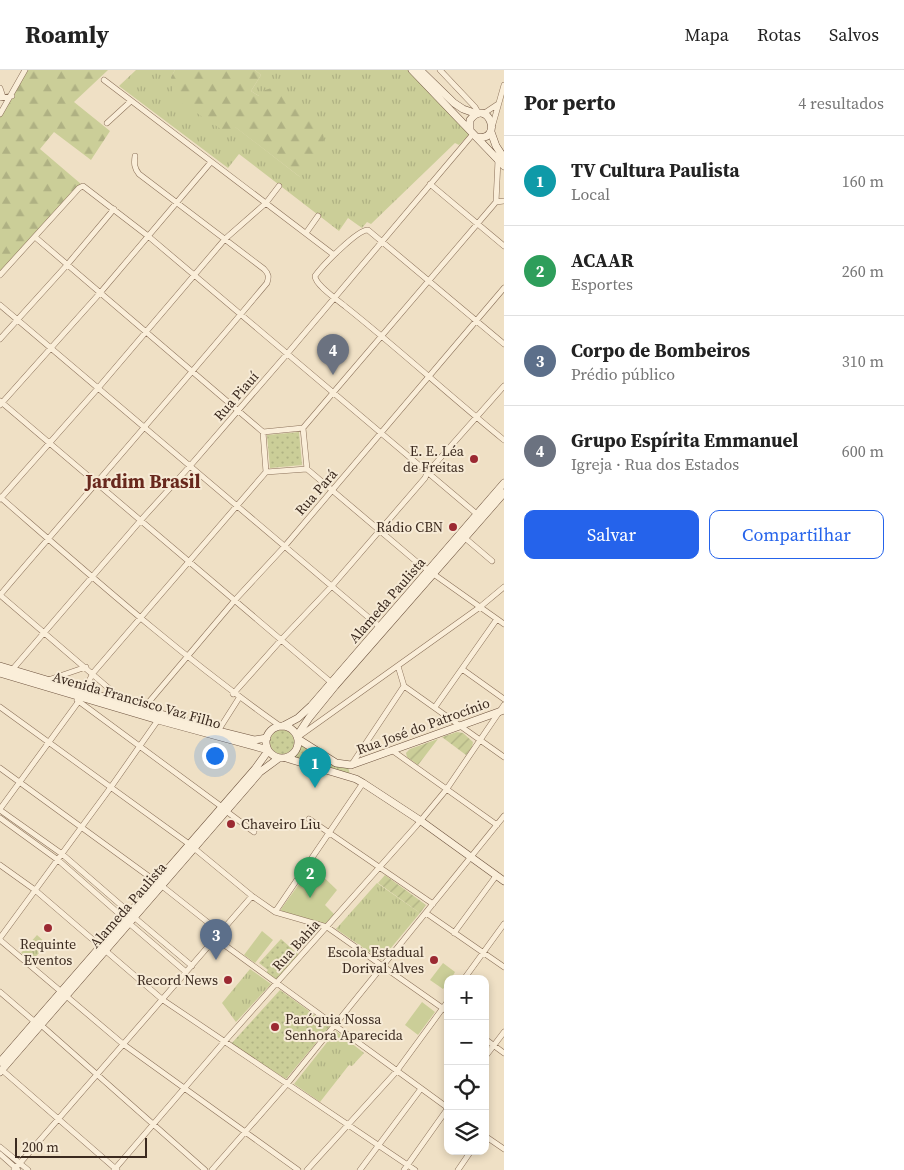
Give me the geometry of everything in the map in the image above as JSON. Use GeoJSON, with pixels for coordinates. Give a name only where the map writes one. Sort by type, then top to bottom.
{"type":"FeatureCollection","features":[{"type":"Feature","properties":{"kind":"main road"},"geometry":{"type":"LineString","coordinates":[[412,70],[473,134],[501,159]]}},
{"type":"Feature","properties":{"kind":"main road"},"geometry":{"type":"LineString","coordinates":[[420,70],[454,103],[463,109],[489,117],[496,146],[504,166]]}},
{"type":"Feature","properties":{"kind":"main road"},"geometry":{"type":"LineString","coordinates":[[480,114],[470,120],[469,128],[473,134],[484,137],[492,128]]}},
{"type":"Feature","properties":{"kind":"main road","name":"Alameda Paulista"},"geometry":{"type":"LineString","coordinates":[[431,573],[465,538],[504,483]]}},
{"type":"Feature","properties":{"kind":"main road","name":"Alameda Paulista"},"geometry":{"type":"LineString","coordinates":[[281,726],[305,712],[333,685],[480,517],[502,498]]}},
{"type":"Feature","properties":{"kind":"main road","name":"Avenida Francisco Vaz Filho"},"geometry":{"type":"LineString","coordinates":[[0,668],[47,680],[79,699],[126,703],[218,731],[254,740],[266,738]]}},
{"type":"Feature","properties":{"kind":"main road","name":"Avenida Francisco Vaz Filho"},"geometry":{"type":"LineString","coordinates":[[0,668],[67,692],[79,699],[268,751]]}},
{"type":"Feature","properties":{"kind":"main road","name":"Alameda Paulista"},"geometry":{"type":"LineString","coordinates":[[297,737],[333,685]]}},
{"type":"Feature","properties":{"kind":"main road","name":"Rua José do Patrocínio"},"geometry":{"type":"LineString","coordinates":[[297,737],[336,763],[351,765],[502,711]]}},
{"type":"Feature","properties":{"kind":"main road"},"geometry":{"type":"LineString","coordinates":[[282,758],[290,756],[297,749],[297,737],[291,729],[281,726],[271,730],[266,738],[268,751],[282,758],[356,779],[421,821],[504,881]]}},
{"type":"Feature","properties":{"kind":"main road","name":"Alameda Paulista"},"geometry":{"type":"LineString","coordinates":[[224,809],[268,751]]}},
{"type":"Feature","properties":{"kind":"main road","name":"Alameda Paulista"},"geometry":{"type":"LineString","coordinates":[[0,1062],[63,995],[224,809],[260,772],[282,758]]}},
{"type":"Feature","properties":{"kind":"main road"},"geometry":{"type":"LineString","coordinates":[[351,765],[356,779]]}},
{"type":"Feature","properties":{"kind":"main road","name":"Alameda Paulista"},"geometry":{"type":"LineString","coordinates":[[1,1071],[38,1023]]}},
{"type":"Feature","properties":{"kind":"street"},"geometry":{"type":"LineString","coordinates":[[0,114],[12,96],[24,70]]}},
{"type":"Feature","properties":{"kind":"street"},"geometry":{"type":"LineString","coordinates":[[440,70],[475,106],[480,114],[498,104]]}},
{"type":"Feature","properties":{"kind":"street"},"geometry":{"type":"LineString","coordinates":[[104,80],[334,255]]}},
{"type":"Feature","properties":{"kind":"street"},"geometry":{"type":"LineString","coordinates":[[492,128],[504,85]]}},
{"type":"Feature","properties":{"kind":"street"},"geometry":{"type":"LineString","coordinates":[[0,88],[1,98],[12,96]]}},
{"type":"Feature","properties":{"kind":"street"},"geometry":{"type":"LineString","coordinates":[[107,123],[131,100]]}},
{"type":"Feature","properties":{"kind":"street","name":"Rua Piauí"},"geometry":{"type":"LineString","coordinates":[[12,670],[287,354],[473,134]]}},
{"type":"Feature","properties":{"kind":"street"},"geometry":{"type":"LineString","coordinates":[[126,703],[0,595],[241,315],[269,278],[268,273],[178,202],[139,174],[134,164],[135,156]]}},
{"type":"Feature","properties":{"kind":"street"},"geometry":{"type":"LineString","coordinates":[[263,432],[303,428],[334,393],[496,202],[501,159]]}},
{"type":"Feature","properties":{"kind":"street"},"geometry":{"type":"LineString","coordinates":[[211,162],[100,292],[1,403],[333,685]]}},
{"type":"Feature","properties":{"kind":"street"},"geometry":{"type":"LineString","coordinates":[[430,184],[504,246]]}},
{"type":"Feature","properties":{"kind":"street"},"geometry":{"type":"LineString","coordinates":[[0,275],[80,186],[85,188],[148,236],[480,517]]}},
{"type":"Feature","properties":{"kind":"street"},"geometry":{"type":"LineString","coordinates":[[279,186],[266,203],[225,239],[99,387],[0,498],[233,694],[281,726]]}},
{"type":"Feature","properties":{"kind":"street"},"geometry":{"type":"LineString","coordinates":[[496,202],[504,201]]}},
{"type":"Feature","properties":{"kind":"street"},"geometry":{"type":"LineString","coordinates":[[0,339],[67,265],[114,209]]}},
{"type":"Feature","properties":{"kind":"street"},"geometry":{"type":"LineString","coordinates":[[306,232],[318,216]]}},
{"type":"Feature","properties":{"kind":"street"},"geometry":{"type":"LineString","coordinates":[[504,344],[368,230],[365,229],[334,255],[317,273],[314,279],[504,440]]}},
{"type":"Feature","properties":{"kind":"street"},"geometry":{"type":"LineString","coordinates":[[36,237],[263,432],[266,472]]}},
{"type":"Feature","properties":{"kind":"street","name":"Rua Pará"},"geometry":{"type":"LineString","coordinates":[[143,709],[234,600],[284,547],[504,288]]}},
{"type":"Feature","properties":{"kind":"street"},"geometry":{"type":"LineString","coordinates":[[0,304],[382,629]]}},
{"type":"Feature","properties":{"kind":"street"},"geometry":{"type":"LineString","coordinates":[[233,694],[331,587],[425,478],[427,473],[504,386]]}},
{"type":"Feature","properties":{"kind":"street"},"geometry":{"type":"LineString","coordinates":[[303,428],[306,469]]}},
{"type":"Feature","properties":{"kind":"street"},"geometry":{"type":"LineString","coordinates":[[186,972],[62,854],[0,810],[79,699],[93,674],[266,472],[306,469],[431,573],[504,624]]}},
{"type":"Feature","properties":{"kind":"street"},"geometry":{"type":"LineString","coordinates":[[465,538],[492,561]]}},
{"type":"Feature","properties":{"kind":"street"},"geometry":{"type":"LineString","coordinates":[[297,737],[480,607],[504,587]]}},
{"type":"Feature","properties":{"kind":"street"},"geometry":{"type":"LineString","coordinates":[[435,707],[497,620]]}},
{"type":"Feature","properties":{"kind":"street"},"geometry":{"type":"LineString","coordinates":[[398,666],[404,686],[504,757]]}},
{"type":"Feature","properties":{"kind":"street"},"geometry":{"type":"LineString","coordinates":[[47,680],[86,667]]}},
{"type":"Feature","properties":{"kind":"street"},"geometry":{"type":"LineString","coordinates":[[462,669],[504,699]]}},
{"type":"Feature","properties":{"kind":"street"},"geometry":{"type":"LineString","coordinates":[[351,765],[404,686]]}},
{"type":"Feature","properties":{"kind":"street"},"geometry":{"type":"LineString","coordinates":[[218,731],[239,698]]}},
{"type":"Feature","properties":{"kind":"street"},"geometry":{"type":"LineString","coordinates":[[79,699],[84,705],[254,832]]}},
{"type":"Feature","properties":{"kind":"street","name":"Rua Bahia"},"geometry":{"type":"LineString","coordinates":[[116,1169],[224,1042],[421,821],[446,790],[504,706]]}},
{"type":"Feature","properties":{"kind":"street"},"geometry":{"type":"LineString","coordinates":[[0,707],[192,846],[252,896],[275,912],[327,928],[444,1009]]}},
{"type":"Feature","properties":{"kind":"street"},"geometry":{"type":"LineString","coordinates":[[158,720],[0,939],[122,1044],[298,1170]]}},
{"type":"Feature","properties":{"kind":"street"},"geometry":{"type":"LineString","coordinates":[[393,751],[497,825]]}},
{"type":"Feature","properties":{"kind":"street"},"geometry":{"type":"LineString","coordinates":[[0,768],[159,884],[220,932]]}},
{"type":"Feature","properties":{"kind":"street"},"geometry":{"type":"LineString","coordinates":[[275,912],[363,783]]}},
{"type":"Feature","properties":{"kind":"street"},"geometry":{"type":"LineString","coordinates":[[212,1170],[287,1084],[504,816]]}},
{"type":"Feature","properties":{"kind":"street"},"geometry":{"type":"LineString","coordinates":[[0,818],[58,860],[192,966]]}},
{"type":"Feature","properties":{"kind":"street"},"geometry":{"type":"LineString","coordinates":[[309,819],[433,904]]}},
{"type":"Feature","properties":{"kind":"street"},"geometry":{"type":"LineString","coordinates":[[0,866],[36,890],[163,1000],[348,1124],[406,1168],[415,1170]]}},
{"type":"Feature","properties":{"kind":"street"},"geometry":{"type":"LineString","coordinates":[[454,933],[496,876]]}},
{"type":"Feature","properties":{"kind":"street"},"geometry":{"type":"LineString","coordinates":[[0,1154],[16,1169],[122,1044],[163,1000],[252,896]]}},
{"type":"Feature","properties":{"kind":"street"},"geometry":{"type":"LineString","coordinates":[[426,913],[504,967]]}},
{"type":"Feature","properties":{"kind":"street"},"geometry":{"type":"LineString","coordinates":[[467,975],[504,924]]}},
{"type":"Feature","properties":{"kind":"street"},"geometry":{"type":"LineString","coordinates":[[215,938],[335,1025],[420,1090],[444,1105]]}},
{"type":"Feature","properties":{"kind":"street"},"geometry":{"type":"LineString","coordinates":[[0,992],[97,1074],[205,1170]]}},
{"type":"Feature","properties":{"kind":"street"},"geometry":{"type":"LineString","coordinates":[[307,1170],[396,1072],[444,1011]]}},
{"type":"Feature","properties":{"kind":"street"},"geometry":{"type":"LineString","coordinates":[[489,1052],[504,1032]]}},
{"type":"Feature","properties":{"kind":"street"},"geometry":{"type":"LineString","coordinates":[[489,1042],[504,1053]]}},
{"type":"Feature","properties":{"kind":"street"},"geometry":{"type":"LineString","coordinates":[[1,1071],[116,1169]]}},
{"type":"Feature","properties":{"kind":"street"},"geometry":{"type":"LineString","coordinates":[[360,1170],[420,1090]]}},
{"type":"Feature","properties":{"kind":"street"},"geometry":{"type":"LineString","coordinates":[[406,1168],[447,1110]]}},
{"type":"Feature","properties":{"kind":"street"},"geometry":{"type":"LineString","coordinates":[[489,1139],[504,1149]]}},
{"type":"Feature","properties":{"kind":"street"},"geometry":{"type":"LineString","coordinates":[[0,1147],[28,1170]]}},
{"type":"Feature","properties":{"kind":"street"},"geometry":{"type":"LineString","coordinates":[[458,1170],[468,1155]]}},
{"type":"Feature","properties":{"kind":"green space"},"geometry":{"type":"Polygon","coordinates":[[[25,70],[108,70],[74,102],[110,131],[91,160],[54,132],[40,149],[81,184],[35,237],[0,272],[0,115],[25,70]]]}},
{"type":"Feature","properties":{"kind":"green space"},"geometry":{"type":"Polygon","coordinates":[[[136,70],[175,70],[171,77],[300,177],[259,96],[251,91],[261,75],[255,70],[408,70],[469,131],[469,135],[459,145],[455,143],[371,224],[367,222],[362,228],[348,218],[339,231],[239,154],[228,168],[119,86],[136,70]]]}},
{"type":"Feature","properties":{"kind":"green space"},"geometry":{"type":"Polygon","coordinates":[[[175,70],[255,70],[261,75],[251,91],[259,96],[265,90],[275,87],[286,93],[322,125],[324,140],[300,177],[235,127],[227,133],[174,98],[171,77],[175,70]]]}},
{"type":"Feature","properties":{"kind":"green space"},"geometry":{"type":"Polygon","coordinates":[[[299,432],[302,465],[270,468],[267,435],[299,432]]]}},
{"type":"Feature","properties":{"kind":"green space"},"geometry":{"type":"Polygon","coordinates":[[[282,730],[287,731],[293,737],[293,747],[287,753],[282,754],[277,753],[271,747],[270,742],[271,737],[277,731],[282,730]]]}},
{"type":"Feature","properties":{"kind":"green space"},"geometry":{"type":"Polygon","coordinates":[[[457,732],[463,733],[473,742],[466,755],[442,737],[457,732]]]}},
{"type":"Feature","properties":{"kind":"green space"},"geometry":{"type":"Polygon","coordinates":[[[438,739],[418,765],[407,757],[406,753],[410,749],[438,739]]]}},
{"type":"Feature","properties":{"kind":"green space"},"geometry":{"type":"Polygon","coordinates":[[[301,742],[348,767],[350,774],[294,758],[299,751],[301,742]]]}},
{"type":"Feature","properties":{"kind":"green space"},"geometry":{"type":"Polygon","coordinates":[[[312,866],[337,890],[325,905],[335,915],[327,924],[282,912],[281,909],[312,866]]]}},
{"type":"Feature","properties":{"kind":"green space"},"geometry":{"type":"Polygon","coordinates":[[[385,875],[426,905],[420,913],[378,883],[385,875]]]}},
{"type":"Feature","properties":{"kind":"green space"},"geometry":{"type":"Polygon","coordinates":[[[377,883],[420,913],[381,960],[336,929],[377,883]]]}},
{"type":"Feature","properties":{"kind":"green space"},"geometry":{"type":"Polygon","coordinates":[[[262,931],[273,940],[255,963],[244,955],[262,931]]]}},
{"type":"Feature","properties":{"kind":"green space"},"geometry":{"type":"Polygon","coordinates":[[[37,935],[47,944],[31,962],[21,953],[37,935]]]}},
{"type":"Feature","properties":{"kind":"green space"},"geometry":{"type":"Polygon","coordinates":[[[281,939],[299,955],[276,981],[265,974],[268,970],[259,963],[281,939]]]}},
{"type":"Feature","properties":{"kind":"green space"},"geometry":{"type":"Polygon","coordinates":[[[443,963],[455,972],[453,975],[444,975],[443,989],[430,980],[443,963]]]}},
{"type":"Feature","properties":{"kind":"green space"},"geometry":{"type":"Polygon","coordinates":[[[250,969],[271,984],[236,1022],[222,1003],[250,969]]]}},
{"type":"Feature","properties":{"kind":"green space"},"geometry":{"type":"Polygon","coordinates":[[[280,990],[330,1026],[286,1079],[231,1044],[280,990]]]}},
{"type":"Feature","properties":{"kind":"green space"},"geometry":{"type":"Polygon","coordinates":[[[422,1002],[435,1012],[418,1035],[405,1025],[422,1002]]]}},
{"type":"Feature","properties":{"kind":"green space"},"geometry":{"type":"Polygon","coordinates":[[[336,1031],[364,1053],[352,1066],[349,1065],[320,1102],[294,1084],[336,1031]]]}},
{"type":"Feature","properties":{"kind":"place","name":"Grupo Espírita Emmanuel"},"geometry":{"type":"Point","coordinates":[333,375]}},
{"type":"Feature","properties":{"kind":"place","name":"E. E. Léa de Freitas"},"geometry":{"type":"Point","coordinates":[474,459]}},
{"type":"Feature","properties":{"kind":"place","name":"Rádio CBN"},"geometry":{"type":"Point","coordinates":[453,527]}},
{"type":"Feature","properties":{"kind":"place","name":"TV Cultura Paulista"},"geometry":{"type":"Point","coordinates":[315,788]}},
{"type":"Feature","properties":{"kind":"place","name":"Chaveiro Liu"},"geometry":{"type":"Point","coordinates":[231,824]}},
{"type":"Feature","properties":{"kind":"place","name":"ACAAR"},"geometry":{"type":"Point","coordinates":[310,898]}},
{"type":"Feature","properties":{"kind":"place","name":"Requinte Eventos"},"geometry":{"type":"Point","coordinates":[48,928]}},
{"type":"Feature","properties":{"kind":"place","name":"Corpo de Bombeiros"},"geometry":{"type":"Point","coordinates":[216,960]}},
{"type":"Feature","properties":{"kind":"place","name":"Escola Estadual Dorival Alves"},"geometry":{"type":"Point","coordinates":[434,960]}},
{"type":"Feature","properties":{"kind":"place","name":"Record News"},"geometry":{"type":"Point","coordinates":[228,980]}},
{"type":"Feature","properties":{"kind":"place","name":"Paróquia Nossa Senhora Aparecida"},"geometry":{"type":"Point","coordinates":[275,1027]}},
{"type":"Feature","properties":{"kind":"district","name":"Jardim Brasil"},"geometry":{"type":"Point","coordinates":[143,481]}}]}
